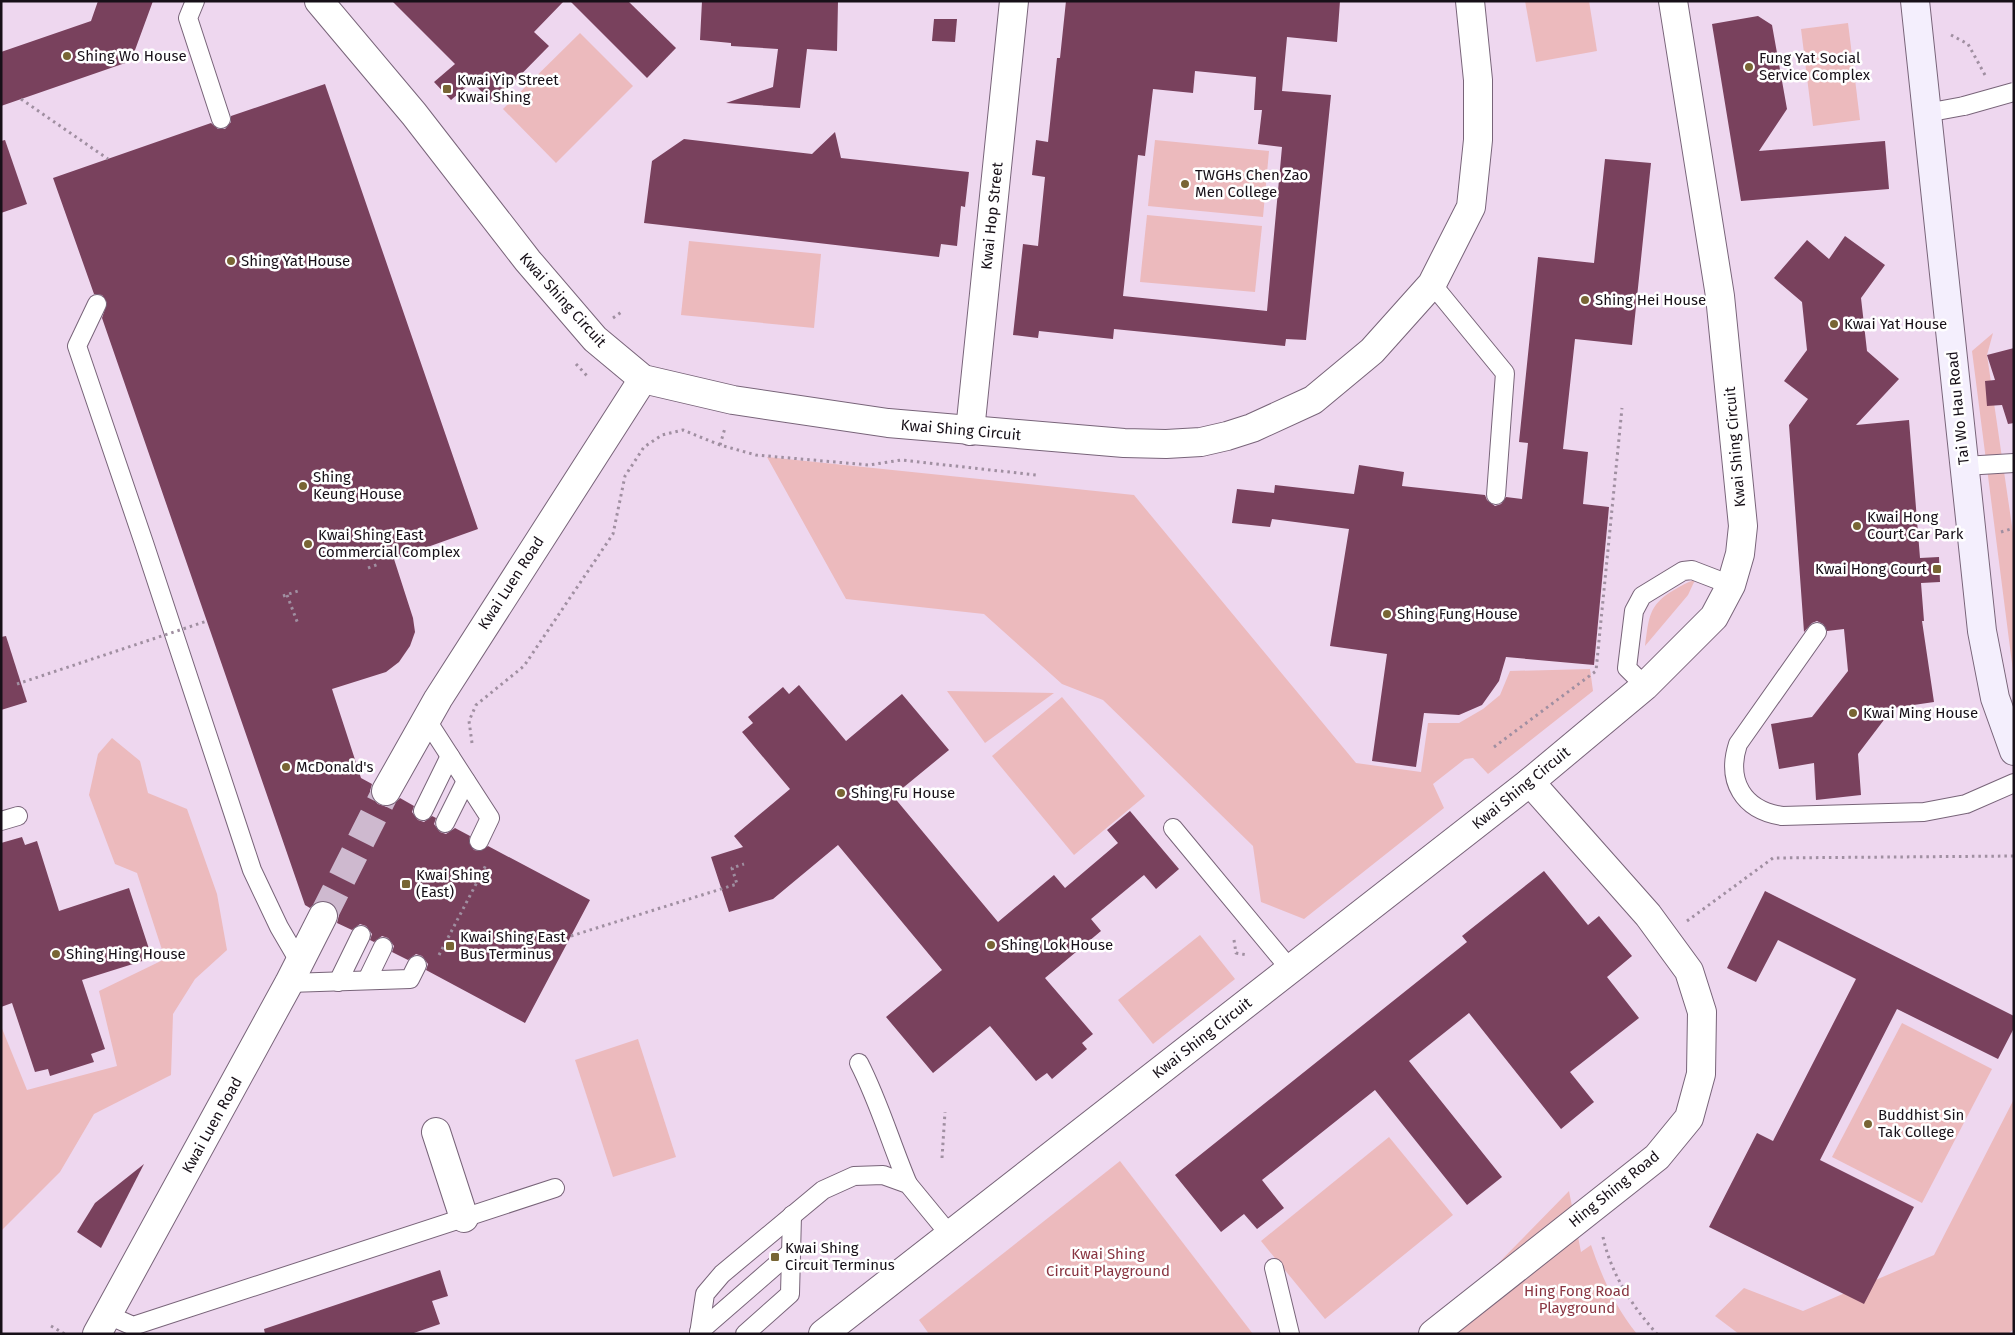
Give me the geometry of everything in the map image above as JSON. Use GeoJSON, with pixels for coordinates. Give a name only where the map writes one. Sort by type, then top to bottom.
{"type":"FeatureCollection","features":[{"type":"Feature","properties":{"kind":"main road","name":"Tai Wo Hau Road"},"geometry":{"type":"LineString","coordinates":[[1915,1],[1982,631],[1995,698],[2014,751]]}},
{"type":"Feature","properties":{"kind":"street","name":"Kwai Shing Circuit"},"geometry":{"type":"LineString","coordinates":[[319,1],[414,114],[534,268],[595,339],[643,378],[732,400],[888,423],[1132,444],[1201,442],[1226,436],[1260,425],[1313,400],[1372,351],[1432,284],[1471,207],[1478,140],[1478,80],[1470,1]]}},
{"type":"Feature","properties":{"kind":"street","name":"Kwai Hop Street"},"geometry":{"type":"LineString","coordinates":[[970,431],[1014,1]]}},
{"type":"Feature","properties":{"kind":"street","name":"Kwai Shing Circuit"},"geometry":{"type":"LineString","coordinates":[[823,1334],[1530,782],[1645,686],[1714,617],[1731,585],[1740,554],[1743,526],[1720,296],[1673,1]]}},
{"type":"Feature","properties":{"kind":"street","name":"Kwai Luen Road"},"geometry":{"type":"LineString","coordinates":[[386,791],[426,718],[643,378]]}},
{"type":"Feature","properties":{"kind":"street","name":"Hing Shing Road"},"geometry":{"type":"LineString","coordinates":[[1433,1334],[1657,1157],[1689,1118],[1701,1074],[1702,1012],[1690,971],[1648,915],[1530,782]]}},
{"type":"Feature","properties":{"kind":"street","name":"Kwai Luen Road"},"geometry":{"type":"LineString","coordinates":[[103,1324],[295,973],[324,916]]}},
{"type":"Feature","properties":{"kind":"street"},"geometry":{"type":"LineString","coordinates":[[436,1132],[464,1218]]}},
{"type":"Feature","properties":{"kind":"lane"},"geometry":{"type":"LineString","coordinates":[[195,1],[188,18],[221,120]]}},
{"type":"Feature","properties":{"kind":"lane"},"geometry":{"type":"LineString","coordinates":[[1926,113],[1964,106],[2014,92]]}},
{"type":"Feature","properties":{"kind":"lane"},"geometry":{"type":"LineString","coordinates":[[1432,284],[1505,373],[1496,495]]}},
{"type":"Feature","properties":{"kind":"lane"},"geometry":{"type":"LineString","coordinates":[[97,304],[77,346],[252,870],[279,927],[295,973],[338,982],[410,979],[417,965]]}},
{"type":"Feature","properties":{"kind":"lane"},"geometry":{"type":"LineString","coordinates":[[1964,466],[2014,463]]}},
{"type":"Feature","properties":{"kind":"lane"},"geometry":{"type":"LineString","coordinates":[[1645,686],[1627,668],[1634,611],[1642,596],[1683,571],[1692,570],[1731,585]]}},
{"type":"Feature","properties":{"kind":"lane"},"geometry":{"type":"LineString","coordinates":[[1817,632],[1738,744],[1734,756],[1737,786],[1746,799],[1757,808],[1769,814],[1782,816],[1924,812],[1966,804],[2014,783]]}},
{"type":"Feature","properties":{"kind":"lane"},"geometry":{"type":"LineString","coordinates":[[426,718],[490,818],[479,841]]}},
{"type":"Feature","properties":{"kind":"lane"},"geometry":{"type":"LineString","coordinates":[[423,810],[450,756]]}},
{"type":"Feature","properties":{"kind":"lane"},"geometry":{"type":"LineString","coordinates":[[445,823],[466,781]]}},
{"type":"Feature","properties":{"kind":"lane"},"geometry":{"type":"LineString","coordinates":[[1173,828],[1290,969]]}},
{"type":"Feature","properties":{"kind":"lane"},"geometry":{"type":"LineString","coordinates":[[338,982],[361,935]]}},
{"type":"Feature","properties":{"kind":"lane"},"geometry":{"type":"LineString","coordinates":[[367,980],[383,947]]}},
{"type":"Feature","properties":{"kind":"lane"},"geometry":{"type":"LineString","coordinates":[[859,1064],[877,1098],[887,1133],[908,1184],[950,1235]]}},
{"type":"Feature","properties":{"kind":"lane"},"geometry":{"type":"LineString","coordinates":[[699,1333],[705,1294],[722,1274],[823,1190],[854,1176],[884,1175],[908,1184]]}},
{"type":"Feature","properties":{"kind":"lane"},"geometry":{"type":"LineString","coordinates":[[103,1324],[133,1326],[555,1188]]}},
{"type":"Feature","properties":{"kind":"lane"},"geometry":{"type":"LineString","coordinates":[[745,1334],[790,1294],[792,1215]]}},
{"type":"Feature","properties":{"kind":"lane"},"geometry":{"type":"LineString","coordinates":[[699,1333],[791,1252]]}},
{"type":"Feature","properties":{"kind":"lane"},"geometry":{"type":"LineString","coordinates":[[1274,1268],[1290,1334]]}},
{"type":"Feature","properties":{"kind":"path"},"geometry":{"type":"LineString","coordinates":[[21,99],[108,159]]}},
{"type":"Feature","properties":{"kind":"path"},"geometry":{"type":"LineString","coordinates":[[615,315],[623,311]]}},
{"type":"Feature","properties":{"kind":"path"},"geometry":{"type":"LineString","coordinates":[[572,358],[589,378]]}},
{"type":"Feature","properties":{"kind":"path"},"geometry":{"type":"LineString","coordinates":[[1494,747],[1596,671],[1622,408]]}},
{"type":"Feature","properties":{"kind":"path"},"geometry":{"type":"LineString","coordinates":[[475,749],[471,741],[469,721],[476,705],[524,666],[613,534],[625,476],[644,447],[662,435],[683,430],[720,445],[756,454],[869,465],[901,460],[1036,475]]}},
{"type":"Feature","properties":{"kind":"path"},"geometry":{"type":"LineString","coordinates":[[2002,532],[2014,528]]}},
{"type":"Feature","properties":{"kind":"path"},"geometry":{"type":"LineString","coordinates":[[368,568],[379,564]]}},
{"type":"Feature","properties":{"kind":"path"},"geometry":{"type":"LineString","coordinates":[[298,591],[285,596],[298,624]]}},
{"type":"Feature","properties":{"kind":"path"},"geometry":{"type":"LineString","coordinates":[[17,684],[207,621]]}},
{"type":"Feature","properties":{"kind":"path"},"geometry":{"type":"LineString","coordinates":[[1693,916],[1773,858],[2014,856]]}},
{"type":"Feature","properties":{"kind":"path"},"geometry":{"type":"LineString","coordinates":[[438,956],[491,858]]}},
{"type":"Feature","properties":{"kind":"path"},"geometry":{"type":"LineString","coordinates":[[571,936],[730,887],[737,884],[732,868],[744,864]]}},
{"type":"Feature","properties":{"kind":"path"},"geometry":{"type":"LineString","coordinates":[[942,1158],[945,1112]]}},
{"type":"Feature","properties":{"kind":"path"},"geometry":{"type":"LineString","coordinates":[[1605,1245],[1615,1274],[1637,1311],[1657,1334]]}},
{"type":"Feature","properties":{"kind":"path"},"geometry":{"type":"LineString","coordinates":[[51,1326],[66,1334]]}},
{"type":"Feature","properties":{"kind":"green space"},"geometry":{"type":"Polygon","coordinates":[[[1525,1],[1589,1],[1597,51],[1536,62],[1525,1]]]}},
{"type":"Feature","properties":{"kind":"green space"},"geometry":{"type":"Polygon","coordinates":[[[1848,23],[1860,120],[1813,126],[1801,29],[1848,23]]]}},
{"type":"Feature","properties":{"kind":"green space"},"geometry":{"type":"Polygon","coordinates":[[[580,33],[633,86],[556,163],[503,109],[580,33]]]}},
{"type":"Feature","properties":{"kind":"green space"},"geometry":{"type":"Polygon","coordinates":[[[1155,140],[1269,151],[1263,217],[1148,206],[1155,140]]]}},
{"type":"Feature","properties":{"kind":"green space"},"geometry":{"type":"Polygon","coordinates":[[[1147,215],[1262,226],[1255,292],[1140,282],[1147,215]]]}},
{"type":"Feature","properties":{"kind":"green space"},"geometry":{"type":"Polygon","coordinates":[[[689,241],[821,254],[814,328],[681,315],[689,241]]]}},
{"type":"Feature","properties":{"kind":"green space"},"geometry":{"type":"Polygon","coordinates":[[[1993,333],[1987,355],[2014,540],[2014,679],[1972,351],[1993,333]]]}},
{"type":"Feature","properties":{"kind":"green space"},"geometry":{"type":"Polygon","coordinates":[[[767,457],[1134,495],[1356,763],[1421,772],[1428,723],[1459,723],[1483,709],[1500,695],[1510,671],[1590,669],[1593,691],[1488,774],[1473,758],[1465,759],[1433,784],[1444,808],[1304,919],[1261,902],[1253,846],[1103,700],[1062,684],[984,614],[846,599],[767,457]]]}},
{"type":"Feature","properties":{"kind":"green space"},"geometry":{"type":"Polygon","coordinates":[[[1695,580],[1688,595],[1645,646],[1649,620],[1654,607],[1665,596],[1684,584],[1695,580]]]}},
{"type":"Feature","properties":{"kind":"green space"},"geometry":{"type":"Polygon","coordinates":[[[947,691],[1054,693],[985,743],[947,691]]]}},
{"type":"Feature","properties":{"kind":"green space"},"geometry":{"type":"Polygon","coordinates":[[[1062,697],[1145,796],[1074,855],[992,756],[1062,697]]]}},
{"type":"Feature","properties":{"kind":"green space"},"geometry":{"type":"Polygon","coordinates":[[[112,738],[140,761],[148,793],[187,809],[217,894],[227,950],[195,979],[173,1014],[171,1075],[94,1114],[60,1172],[1,1231],[1,1026],[27,1090],[117,1066],[99,991],[165,959],[137,873],[115,864],[89,795],[98,754],[112,738]]]}},
{"type":"Feature","properties":{"kind":"green space"},"geometry":{"type":"Polygon","coordinates":[[[1200,935],[1235,979],[1153,1044],[1118,1000],[1200,935]]]}},
{"type":"Feature","properties":{"kind":"green space"},"geometry":{"type":"Polygon","coordinates":[[[1902,1023],[1992,1069],[1922,1203],[1832,1157],[1902,1023]]]}},
{"type":"Feature","properties":{"kind":"green space"},"geometry":{"type":"Polygon","coordinates":[[[638,1039],[676,1157],[613,1177],[575,1060],[638,1039]]]}},
{"type":"Feature","properties":{"kind":"green space"},"geometry":{"type":"Polygon","coordinates":[[[2014,1099],[2014,1329],[2008,1334],[1739,1334],[1715,1316],[1744,1288],[1803,1311],[1934,1255],[2014,1099]]]}},
{"type":"Feature","properties":{"kind":"green space"},"geometry":{"type":"Polygon","coordinates":[[[1389,1137],[1453,1215],[1325,1319],[1261,1241],[1389,1137]]]}},
{"type":"Feature","properties":{"kind":"green space","name":"Kwai Shing Circuit Playground"},"geometry":{"type":"Polygon","coordinates":[[[1120,1161],[1253,1334],[929,1334],[919,1320],[1120,1161]]]}},
{"type":"Feature","properties":{"kind":"green space","name":"Hing Fong Road Playground"},"geometry":{"type":"Polygon","coordinates":[[[1569,1191],[1581,1252],[1591,1245],[1610,1291],[1622,1313],[1637,1334],[1429,1334],[1569,1191]]]}},
{"type":"Feature","properties":{"kind":"building","name":"Shing Wo House"},"geometry":{"type":"Polygon","coordinates":[[[98,1],[153,1],[131,61],[1,106],[1,52],[91,21],[98,1]]]}},
{"type":"Feature","properties":{"kind":"building"},"geometry":{"type":"Polygon","coordinates":[[[392,1],[564,1],[534,32],[549,46],[493,103],[472,82],[451,100],[434,82],[455,64],[392,1]]]}},
{"type":"Feature","properties":{"kind":"building"},"geometry":{"type":"Polygon","coordinates":[[[570,1],[628,1],[676,48],[647,78],[570,1]]]}},
{"type":"Feature","properties":{"kind":"building"},"geometry":{"type":"Polygon","coordinates":[[[702,1],[838,1],[837,51],[807,49],[800,108],[726,103],[773,87],[778,49],[731,46],[731,43],[700,40],[702,1]]]}},
{"type":"Feature","properties":{"kind":"building"},"geometry":{"type":"Polygon","coordinates":[[[1066,1],[1340,1],[1337,42],[1287,37],[1282,91],[1331,95],[1306,340],[1286,339],[1285,346],[1114,329],[1113,339],[1039,331],[1038,338],[1013,335],[1023,244],[1038,246],[1045,177],[1032,175],[1036,140],[1048,142],[1057,58],[1060,58],[1066,1]],[[1195,71],[1193,93],[1153,89],[1145,156],[1138,155],[1123,296],[1267,311],[1282,147],[1258,144],[1262,110],[1254,110],[1256,77],[1195,71]]]}},
{"type":"Feature","properties":{"kind":"building","name":"Fung Yat Social Service Complex"},"geometry":{"type":"Polygon","coordinates":[[[1758,16],[1772,25],[1787,109],[1759,151],[1885,141],[1889,189],[1741,201],[1712,24],[1758,16]]]}},
{"type":"Feature","properties":{"kind":"building"},"geometry":{"type":"Polygon","coordinates":[[[934,19],[957,19],[955,42],[932,41],[934,19]]]}},
{"type":"Feature","properties":{"kind":"building","name":"Kwai Shing East Commercial Complex"},"geometry":{"type":"Polygon","coordinates":[[[325,84],[478,529],[394,559],[413,618],[415,632],[410,646],[399,662],[386,672],[332,689],[361,778],[372,784],[370,791],[372,798],[378,804],[387,807],[394,804],[400,798],[414,806],[412,812],[418,820],[424,822],[432,816],[436,818],[434,824],[440,832],[446,834],[455,828],[470,836],[469,842],[474,850],[480,851],[488,846],[590,900],[525,1023],[426,970],[428,964],[422,956],[416,954],[408,960],[392,952],[394,946],[388,938],[382,936],[374,942],[370,940],[372,934],[366,926],[360,924],[352,930],[337,923],[339,915],[336,907],[330,902],[322,900],[310,908],[305,905],[102,318],[107,303],[102,295],[94,294],[53,178],[211,123],[218,129],[225,129],[231,122],[231,116],[325,84]]]}},
{"type":"Feature","properties":{"kind":"building"},"geometry":{"type":"Polygon","coordinates":[[[835,132],[841,158],[969,172],[965,207],[961,206],[957,246],[941,244],[939,257],[644,223],[652,161],[684,139],[812,154],[835,132]]]}},
{"type":"Feature","properties":{"kind":"building"},"geometry":{"type":"Polygon","coordinates":[[[5,140],[27,204],[1,213],[1,141],[5,140]]]}},
{"type":"Feature","properties":{"kind":"building"},"geometry":{"type":"Polygon","coordinates":[[[1605,159],[1651,163],[1632,345],[1575,339],[1563,449],[1588,452],[1583,504],[1609,507],[1594,665],[1506,657],[1499,681],[1482,705],[1459,715],[1424,713],[1416,767],[1372,761],[1387,654],[1330,646],[1349,529],[1272,519],[1270,527],[1232,523],[1237,489],[1274,493],[1275,485],[1354,494],[1359,465],[1404,472],[1402,486],[1485,495],[1487,500],[1495,506],[1501,504],[1506,497],[1522,499],[1528,443],[1519,442],[1538,257],[1594,263],[1605,159]]]}},
{"type":"Feature","properties":{"kind":"building"},"geometry":{"type":"Polygon","coordinates":[[[1845,236],[1885,265],[1861,298],[1867,351],[1899,379],[1856,425],[1909,420],[1920,558],[1939,557],[1940,582],[1921,583],[1924,621],[1922,621],[1934,702],[1893,708],[1858,754],[1861,795],[1816,800],[1814,763],[1779,769],[1771,724],[1812,717],[1848,671],[1844,629],[1827,631],[1823,624],[1817,621],[1812,623],[1804,632],[1789,425],[1808,399],[1784,381],[1807,350],[1802,302],[1774,278],[1807,240],[1829,259],[1845,236]]]}},
{"type":"Feature","properties":{"kind":"building"},"geometry":{"type":"Polygon","coordinates":[[[2014,348],[2014,423],[2008,424],[2002,405],[1987,406],[1985,381],[1995,380],[1987,355],[2014,348]]]}},
{"type":"Feature","properties":{"kind":"building"},"geometry":{"type":"Polygon","coordinates":[[[6,636],[27,702],[1,710],[1,637],[6,636]]]}},
{"type":"Feature","properties":{"kind":"building"},"geometry":{"type":"Polygon","coordinates":[[[799,685],[846,741],[902,694],[949,750],[893,796],[998,922],[1054,875],[1065,888],[1118,843],[1107,830],[1130,811],[1179,869],[1156,889],[1144,875],[1091,919],[1101,931],[1045,978],[1093,1034],[1082,1043],[1087,1049],[1052,1079],[1047,1073],[1036,1081],[990,1026],[933,1073],[886,1017],[942,970],[838,845],[773,899],[729,912],[711,857],[743,847],[734,836],[790,789],[742,732],[753,723],[748,717],[783,687],[789,694],[799,685]]]}},
{"type":"Feature","properties":{"kind":"building","name":"Shing Hing House"},"geometry":{"type":"Polygon","coordinates":[[[22,837],[25,845],[37,841],[59,911],[129,888],[152,958],[82,980],[105,1049],[91,1054],[94,1062],[50,1076],[48,1069],[35,1072],[12,1003],[1,1007],[1,843],[22,837]]]}},
{"type":"Feature","properties":{"kind":"building"},"geometry":{"type":"Polygon","coordinates":[[[1544,871],[1588,925],[1599,916],[1632,956],[1607,977],[1639,1018],[1570,1072],[1594,1102],[1561,1129],[1469,1013],[1409,1061],[1502,1177],[1467,1205],[1375,1090],[1262,1180],[1284,1208],[1257,1229],[1244,1214],[1221,1232],[1175,1175],[1467,942],[1462,936],[1544,871]]]}},
{"type":"Feature","properties":{"kind":"building"},"geometry":{"type":"Polygon","coordinates":[[[1765,891],[2014,1016],[2014,1028],[1998,1059],[1897,1009],[1820,1160],[1914,1207],[1864,1304],[1709,1227],[1757,1133],[1773,1141],[1856,979],[1778,940],[1756,982],[1727,968],[1765,891]]]}},
{"type":"Feature","properties":{"kind":"building"},"geometry":{"type":"Polygon","coordinates":[[[144,1164],[101,1248],[77,1232],[95,1203],[144,1164]]]}},
{"type":"Feature","properties":{"kind":"building"},"geometry":{"type":"Polygon","coordinates":[[[440,1270],[448,1296],[432,1301],[440,1324],[411,1334],[265,1334],[264,1329],[440,1270]]]}},
{"type":"Feature","properties":{"kind":"tunnel"},"geometry":{"type":"LineString","coordinates":[[323,916],[386,791]]}},
{"type":"Feature","properties":{"kind":"place","name":"Shing Wo House"},"geometry":{"type":"Point","coordinates":[67,56]}},
{"type":"Feature","properties":{"kind":"place","name":"Fung Yat Social Service Complex"},"geometry":{"type":"Point","coordinates":[1749,67]}},
{"type":"Feature","properties":{"kind":"place","name":"Kwai Yip Street Kwai Shing"},"geometry":{"type":"Point","coordinates":[447,89]}},
{"type":"Feature","properties":{"kind":"place","name":"TWGHs Chen Zao Men College"},"geometry":{"type":"Point","coordinates":[1185,184]}},
{"type":"Feature","properties":{"kind":"place","name":"Shing Yat House"},"geometry":{"type":"Point","coordinates":[231,261]}},
{"type":"Feature","properties":{"kind":"place","name":"Shing Hei House"},"geometry":{"type":"Point","coordinates":[1585,300]}},
{"type":"Feature","properties":{"kind":"place","name":"Kwai Yat House"},"geometry":{"type":"Point","coordinates":[1834,324]}},
{"type":"Feature","properties":{"kind":"place","name":"Shing Keung House"},"geometry":{"type":"Point","coordinates":[303,486]}},
{"type":"Feature","properties":{"kind":"place","name":"Kwai Hong Court Car Park"},"geometry":{"type":"Point","coordinates":[1857,526]}},
{"type":"Feature","properties":{"kind":"place","name":"Kwai Shing East Commercial Complex"},"geometry":{"type":"Point","coordinates":[308,544]}},
{"type":"Feature","properties":{"kind":"place","name":"Kwai Hong Court"},"geometry":{"type":"Point","coordinates":[1937,569]}},
{"type":"Feature","properties":{"kind":"place","name":"Shing Fung House"},"geometry":{"type":"Point","coordinates":[1387,614]}},
{"type":"Feature","properties":{"kind":"place","name":"Kwai Ming House"},"geometry":{"type":"Point","coordinates":[1853,713]}},
{"type":"Feature","properties":{"kind":"place","name":"McDonald's"},"geometry":{"type":"Point","coordinates":[286,767]}},
{"type":"Feature","properties":{"kind":"place","name":"Shing Fu House"},"geometry":{"type":"Point","coordinates":[841,793]}},
{"type":"Feature","properties":{"kind":"place","name":"Kwai Shing (East)"},"geometry":{"type":"Point","coordinates":[406,884]}},
{"type":"Feature","properties":{"kind":"place","name":"Shing Lok House"},"geometry":{"type":"Point","coordinates":[991,945]}},
{"type":"Feature","properties":{"kind":"place","name":"Kwai Shing East Bus Terminus"},"geometry":{"type":"Point","coordinates":[450,946]}},
{"type":"Feature","properties":{"kind":"place","name":"Shing Hing House"},"geometry":{"type":"Point","coordinates":[56,954]}},
{"type":"Feature","properties":{"kind":"place","name":"Buddhist Sin Tak College"},"geometry":{"type":"Point","coordinates":[1868,1124]}},
{"type":"Feature","properties":{"kind":"place","name":"Kwai Shing Circuit Terminus"},"geometry":{"type":"Point","coordinates":[775,1257]}}]}
